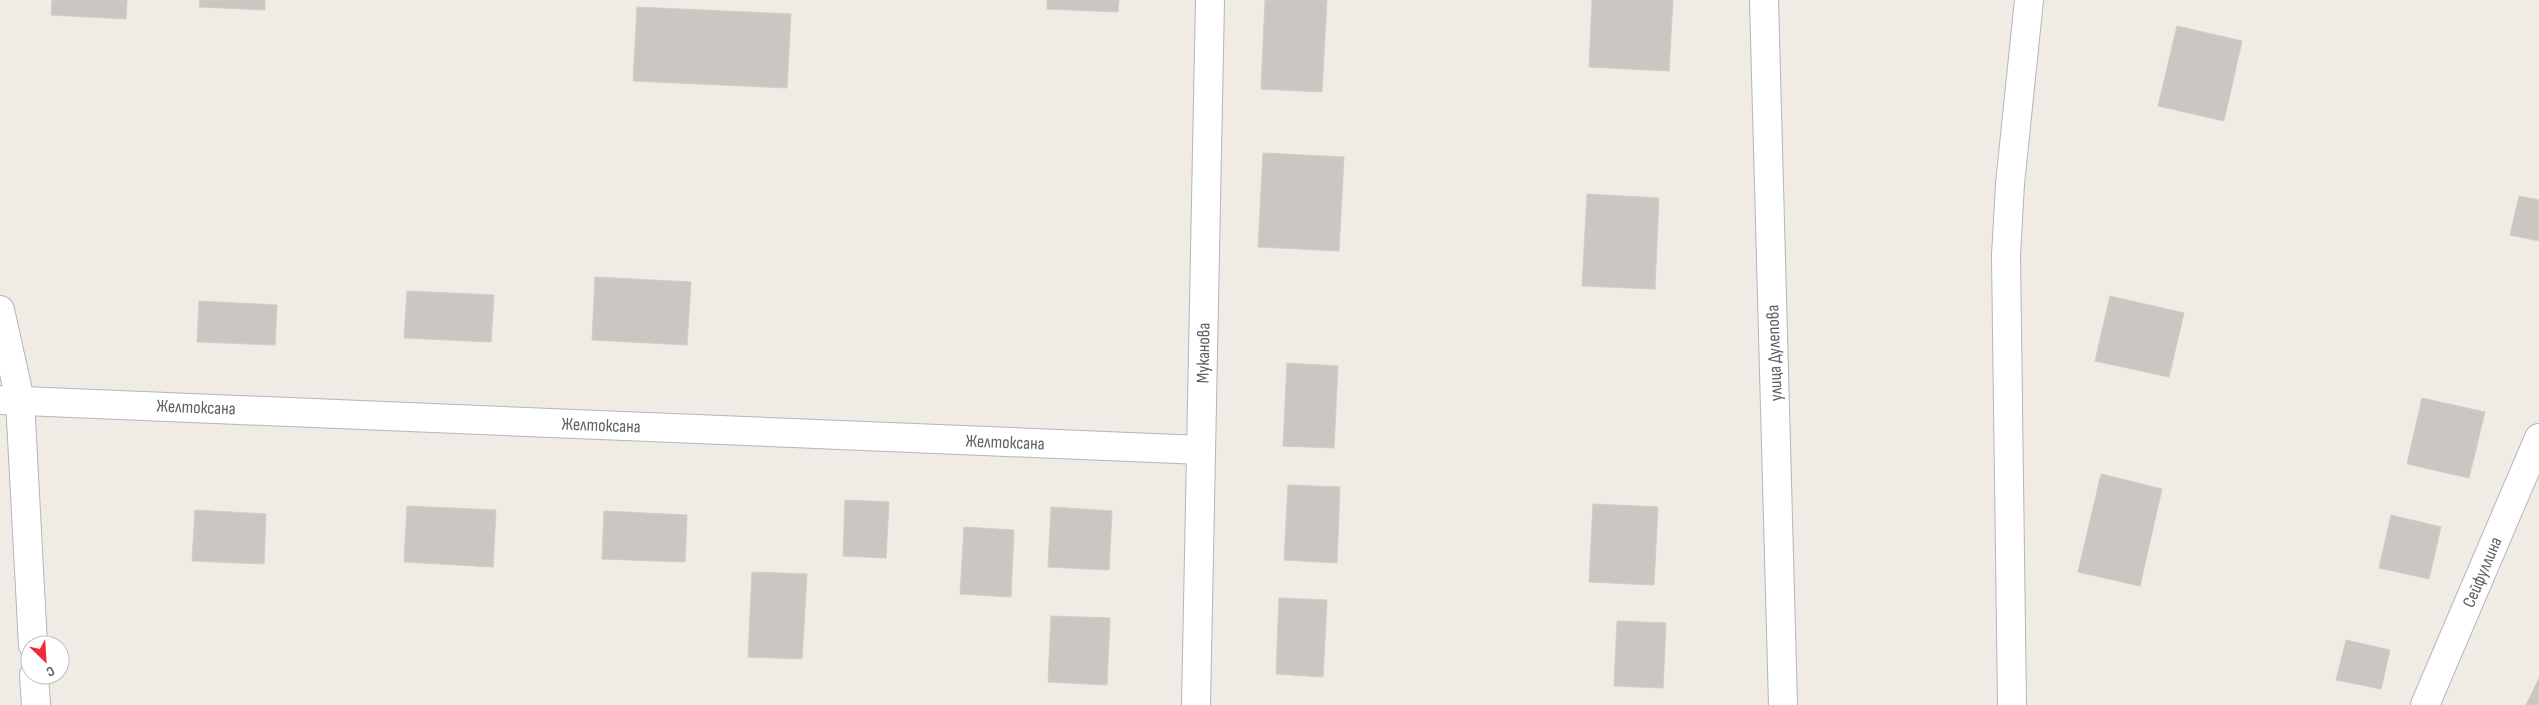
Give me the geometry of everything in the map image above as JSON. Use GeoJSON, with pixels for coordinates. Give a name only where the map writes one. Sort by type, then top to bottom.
{"type":"FeatureCollection","features":[{"type":"Feature","properties":{"kind":"street","name":"Муканова"},"geometry":{"type":"LineString","coordinates":[[1196,705],[1210,0]]}},
{"type":"Feature","properties":{"kind":"street","name":"улица Дулепова"},"geometry":{"type":"LineString","coordinates":[[1764,0],[1783,705]]}},
{"type":"Feature","properties":{"kind":"street"},"geometry":{"type":"LineString","coordinates":[[2012,705],[2006,254],[2010,184],[2029,0]]}},
{"type":"Feature","properties":{"kind":"street"},"geometry":{"type":"LineString","coordinates":[[0,310],[32,635]]}},
{"type":"Feature","properties":{"kind":"street","name":"Желтоксана"},"geometry":{"type":"LineString","coordinates":[[10,400],[1201,450]]}},
{"type":"Feature","properties":{"kind":"street","name":"Сейфуллина"},"geometry":{"type":"LineString","coordinates":[[2425,705],[2539,438]]}},
{"type":"Feature","properties":{"kind":"street"},"geometry":{"type":"LineString","coordinates":[[35,685],[36,705]]}},
{"type":"Feature","properties":{"kind":"building"},"geometry":{"type":"Polygon","coordinates":[[[52,0],[127,0],[126,19],[51,15],[52,0]]]}},
{"type":"Feature","properties":{"kind":"building"},"geometry":{"type":"Polygon","coordinates":[[[200,0],[265,0],[265,10],[199,7],[200,0]]]}},
{"type":"Feature","properties":{"kind":"building"},"geometry":{"type":"Polygon","coordinates":[[[1047,0],[1119,0],[1118,12],[1047,9],[1047,0]]]}},
{"type":"Feature","properties":{"kind":"building"},"geometry":{"type":"Polygon","coordinates":[[[1265,0],[1327,0],[1322,92],[1261,89],[1265,0]]]}},
{"type":"Feature","properties":{"kind":"building"},"geometry":{"type":"Polygon","coordinates":[[[1592,0],[1673,0],[1669,71],[1589,67],[1592,0]]]}},
{"type":"Feature","properties":{"kind":"building"},"geometry":{"type":"Polygon","coordinates":[[[637,7],[791,14],[787,88],[633,81],[637,7]]]}},
{"type":"Feature","properties":{"kind":"building"},"geometry":{"type":"Polygon","coordinates":[[[2177,26],[2242,41],[2224,121],[2158,106],[2177,26]]]}},
{"type":"Feature","properties":{"kind":"building"},"geometry":{"type":"Polygon","coordinates":[[[1263,153],[1344,157],[1339,251],[1258,247],[1263,153]]]}},
{"type":"Feature","properties":{"kind":"building"},"geometry":{"type":"Polygon","coordinates":[[[1587,194],[1659,198],[1655,289],[1582,286],[1587,194]]]}},
{"type":"Feature","properties":{"kind":"building"},"geometry":{"type":"Polygon","coordinates":[[[2519,196],[2539,200],[2539,241],[2510,235],[2519,196]]]}},
{"type":"Feature","properties":{"kind":"building"},"geometry":{"type":"Polygon","coordinates":[[[595,277],[691,282],[687,345],[592,340],[595,277]]]}},
{"type":"Feature","properties":{"kind":"building"},"geometry":{"type":"Polygon","coordinates":[[[407,291],[494,295],[491,342],[404,338],[407,291]]]}},
{"type":"Feature","properties":{"kind":"building"},"geometry":{"type":"Polygon","coordinates":[[[2110,296],[2184,313],[2169,377],[2095,361],[2110,296]]]}},
{"type":"Feature","properties":{"kind":"building"},"geometry":{"type":"Polygon","coordinates":[[[199,301],[277,305],[275,345],[197,342],[199,301]]]}},
{"type":"Feature","properties":{"kind":"building"},"geometry":{"type":"Polygon","coordinates":[[[1287,363],[1338,366],[1334,448],[1283,446],[1287,363]]]}},
{"type":"Feature","properties":{"kind":"building"},"geometry":{"type":"Polygon","coordinates":[[[2422,398],[2485,412],[2469,478],[2407,464],[2422,398]]]}},
{"type":"Feature","properties":{"kind":"building"},"geometry":{"type":"Polygon","coordinates":[[[2101,474],[2162,489],[2140,586],[2078,572],[2101,474]]]}},
{"type":"Feature","properties":{"kind":"building"},"geometry":{"type":"Polygon","coordinates":[[[1288,485],[1340,487],[1337,563],[1284,560],[1288,485]]]}},
{"type":"Feature","properties":{"kind":"building"},"geometry":{"type":"Polygon","coordinates":[[[845,500],[889,502],[886,558],[843,556],[845,500]]]}},
{"type":"Feature","properties":{"kind":"building"},"geometry":{"type":"Polygon","coordinates":[[[1593,504],[1658,507],[1654,585],[1589,582],[1593,504]]]}},
{"type":"Feature","properties":{"kind":"building"},"geometry":{"type":"Polygon","coordinates":[[[407,506],[496,510],[493,567],[404,562],[407,506]]]}},
{"type":"Feature","properties":{"kind":"building"},"geometry":{"type":"Polygon","coordinates":[[[1051,507],[1112,511],[1109,570],[1048,567],[1051,507]]]}},
{"type":"Feature","properties":{"kind":"building"},"geometry":{"type":"Polygon","coordinates":[[[195,510],[266,514],[264,564],[192,561],[195,510]]]}},
{"type":"Feature","properties":{"kind":"building"},"geometry":{"type":"Polygon","coordinates":[[[604,511],[687,515],[685,562],[602,559],[604,511]]]}},
{"type":"Feature","properties":{"kind":"building"},"geometry":{"type":"Polygon","coordinates":[[[2391,515],[2441,527],[2429,579],[2379,568],[2391,515]]]}},
{"type":"Feature","properties":{"kind":"building"},"geometry":{"type":"Polygon","coordinates":[[[964,527],[1014,530],[1011,597],[960,594],[964,527]]]}},
{"type":"Feature","properties":{"kind":"building"},"geometry":{"type":"Polygon","coordinates":[[[752,572],[807,574],[802,659],[748,657],[752,572]]]}},
{"type":"Feature","properties":{"kind":"building"},"geometry":{"type":"Polygon","coordinates":[[[1279,598],[1327,600],[1323,677],[1276,674],[1279,598]]]}},
{"type":"Feature","properties":{"kind":"building"},"geometry":{"type":"Polygon","coordinates":[[[1051,616],[1110,618],[1107,685],[1048,682],[1051,616]]]}},
{"type":"Feature","properties":{"kind":"building"},"geometry":{"type":"Polygon","coordinates":[[[1617,621],[1666,623],[1663,688],[1614,686],[1617,621]]]}},
{"type":"Feature","properties":{"kind":"building"},"geometry":{"type":"Polygon","coordinates":[[[2346,640],[2390,650],[2381,689],[2336,680],[2346,640]]]}},
{"type":"Feature","properties":{"kind":"building"},"geometry":{"type":"Polygon","coordinates":[[[2539,678],[2539,705],[2526,705],[2539,678]]]}}]}
